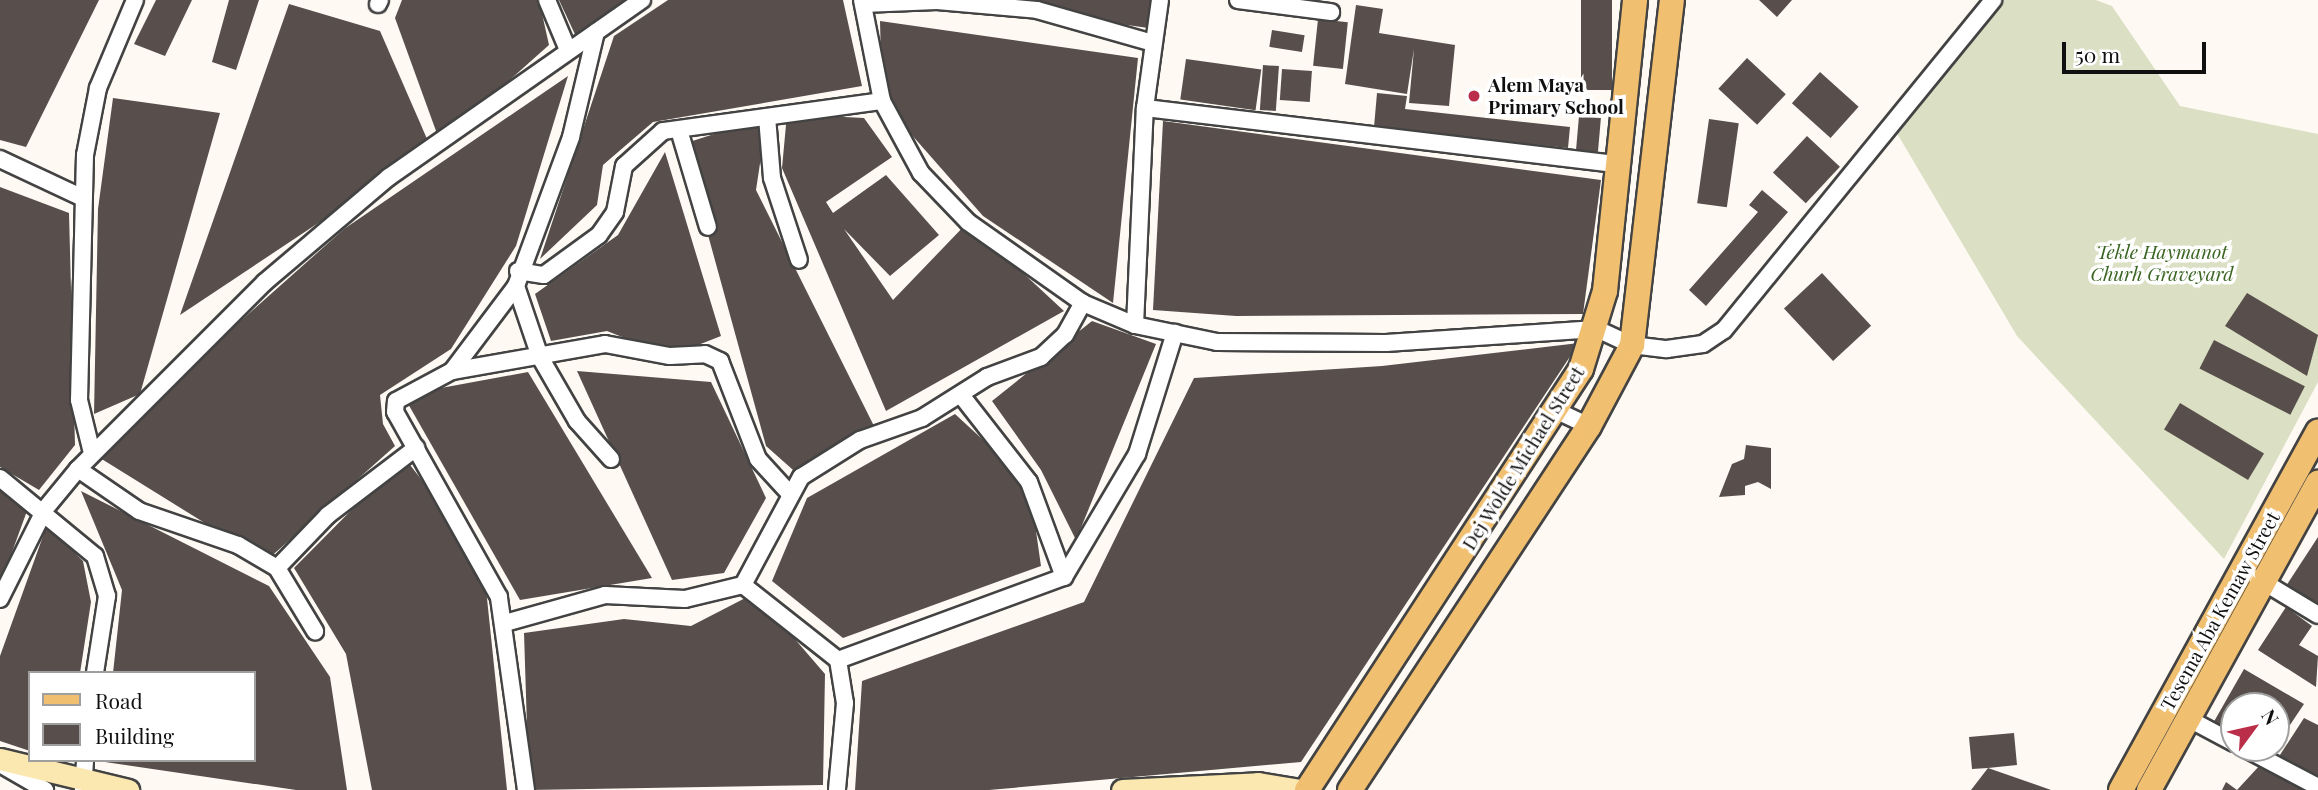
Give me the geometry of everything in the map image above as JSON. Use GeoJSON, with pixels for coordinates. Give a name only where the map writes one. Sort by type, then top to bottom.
{"type":"FeatureCollection","features":[{"type":"Feature","properties":{"kind":"main road","name":"Dej Wolde Michael Street"},"geometry":{"type":"LineString","coordinates":[[1307,790],[1557,411],[1597,329],[1635,0]]}},
{"type":"Feature","properties":{"kind":"main road","name":"Dej Wolde Michael Street"},"geometry":{"type":"LineString","coordinates":[[1350,790],[1590,426],[1632,345],[1672,0]]}},
{"type":"Feature","properties":{"kind":"main road","name":"Tesema Aba Kemaw Street"},"geometry":{"type":"LineString","coordinates":[[2149,790],[2189,719],[2318,432]]}},
{"type":"Feature","properties":{"kind":"main road","name":"Tesema Aba Kemaw Street"},"geometry":{"type":"LineString","coordinates":[[2121,790],[2318,482]]}},
{"type":"Feature","properties":{"kind":"main road"},"geometry":{"type":"LineString","coordinates":[[0,761],[84,777],[128,790]]}},
{"type":"Feature","properties":{"kind":"main road"},"geometry":{"type":"LineString","coordinates":[[1122,790],[1258,783],[1300,790]]}},
{"type":"Feature","properties":{"kind":"street"},"geometry":{"type":"LineString","coordinates":[[92,453],[79,400],[83,198],[98,88],[135,0]]}},
{"type":"Feature","properties":{"kind":"street"},"geometry":{"type":"LineString","coordinates":[[547,0],[568,50]]}},
{"type":"Feature","properties":{"kind":"street"},"geometry":{"type":"LineString","coordinates":[[0,599],[45,509],[78,469],[326,225],[568,50],[642,0]]}},
{"type":"Feature","properties":{"kind":"street"},"geometry":{"type":"LineString","coordinates":[[1135,325],[1145,108],[1160,0]]}},
{"type":"Feature","properties":{"kind":"street"},"geometry":{"type":"LineString","coordinates":[[1238,0],[1331,12]]}},
{"type":"Feature","properties":{"kind":"street"},"geometry":{"type":"LineString","coordinates":[[1153,43],[1037,10],[937,1],[863,2],[881,101],[921,173],[968,222],[1083,303],[1135,325],[1217,342],[1386,343],[1597,329],[1632,345],[1692,346],[1724,330],[1993,0]]}},
{"type":"Feature","properties":{"kind":"street"},"geometry":{"type":"LineString","coordinates":[[452,372],[517,279],[571,137],[596,32]]}},
{"type":"Feature","properties":{"kind":"street"},"geometry":{"type":"LineString","coordinates":[[517,279],[544,275],[599,235],[615,212],[624,166],[650,138],[679,130],[881,101]]}},
{"type":"Feature","properties":{"kind":"street"},"geometry":{"type":"LineString","coordinates":[[1145,108],[1618,164]]}},
{"type":"Feature","properties":{"kind":"street"},"geometry":{"type":"LineString","coordinates":[[767,117],[772,178],[799,260]]}},
{"type":"Feature","properties":{"kind":"street"},"geometry":{"type":"LineString","coordinates":[[679,130],[708,227]]}},
{"type":"Feature","properties":{"kind":"street"},"geometry":{"type":"LineString","coordinates":[[0,159],[83,198]]}},
{"type":"Feature","properties":{"kind":"street"},"geometry":{"type":"LineString","coordinates":[[517,279],[540,357],[577,421],[611,459]]}},
{"type":"Feature","properties":{"kind":"street"},"geometry":{"type":"LineString","coordinates":[[505,624],[605,595],[685,599],[743,585],[801,477],[860,440],[922,418],[961,395],[1041,357],[1065,335],[1083,303]]}},
{"type":"Feature","properties":{"kind":"street"},"geometry":{"type":"LineString","coordinates":[[838,660],[1063,577],[1137,454],[1175,333]]}},
{"type":"Feature","properties":{"kind":"street"},"geometry":{"type":"LineString","coordinates":[[526,790],[505,624],[483,560],[395,412],[396,401],[452,372],[605,344],[715,357],[758,459],[790,494]]}},
{"type":"Feature","properties":{"kind":"street"},"geometry":{"type":"LineString","coordinates":[[961,395],[1029,482],[1063,577]]}},
{"type":"Feature","properties":{"kind":"street"},"geometry":{"type":"LineString","coordinates":[[1557,411],[1590,426]]}},
{"type":"Feature","properties":{"kind":"street"},"geometry":{"type":"LineString","coordinates":[[277,568],[328,515],[416,448]]}},
{"type":"Feature","properties":{"kind":"street"},"geometry":{"type":"LineString","coordinates":[[78,469],[139,510],[239,545],[277,568],[315,631]]}},
{"type":"Feature","properties":{"kind":"street"},"geometry":{"type":"LineString","coordinates":[[0,478],[45,509],[85,543],[103,577],[107,596],[95,671]]}},
{"type":"Feature","properties":{"kind":"street"},"geometry":{"type":"LineString","coordinates":[[2255,577],[2318,615]]}},
{"type":"Feature","properties":{"kind":"street"},"geometry":{"type":"LineString","coordinates":[[743,585],[838,660],[845,703],[837,790]]}},
{"type":"Feature","properties":{"kind":"street"},"geometry":{"type":"LineString","coordinates":[[2189,719],[2220,736]]}},
{"type":"Feature","properties":{"kind":"street"},"geometry":{"type":"LineString","coordinates":[[0,761],[45,790]]}},
{"type":"Feature","properties":{"kind":"street"},"geometry":{"type":"LineString","coordinates":[[2271,762],[2318,787]]}},
{"type":"Feature","properties":{"kind":"green space","name":"Tekle Haymanot Churh Graveyard"},"geometry":{"type":"Polygon","coordinates":[[[2004,0],[2096,0],[2112,6],[2180,106],[2318,134],[2318,382],[2224,559],[2017,336],[1895,130],[2004,0]]]}},
{"type":"Feature","properties":{"kind":"building"},"geometry":{"type":"Polygon","coordinates":[[[0,0],[99,0],[26,147],[0,140],[0,0]]]}},
{"type":"Feature","properties":{"kind":"building"},"geometry":{"type":"Polygon","coordinates":[[[156,0],[192,0],[165,56],[134,44],[156,0]]]}},
{"type":"Feature","properties":{"kind":"building"},"geometry":{"type":"Polygon","coordinates":[[[229,0],[259,0],[236,70],[212,62],[229,0]]]}},
{"type":"Feature","properties":{"kind":"building"},"geometry":{"type":"Polygon","coordinates":[[[402,0],[539,0],[549,45],[440,142],[395,18],[402,0]]]}},
{"type":"Feature","properties":{"kind":"building"},"geometry":{"type":"Polygon","coordinates":[[[559,0],[627,0],[579,43],[559,0]]]}},
{"type":"Feature","properties":{"kind":"building"},"geometry":{"type":"Polygon","coordinates":[[[668,0],[843,0],[862,86],[653,122],[603,165],[597,205],[540,259],[614,36],[668,0]]]}},
{"type":"Feature","properties":{"kind":"building"},"geometry":{"type":"Polygon","coordinates":[[[954,0],[1159,0],[1155,29],[954,0]]]}},
{"type":"Feature","properties":{"kind":"building"},"geometry":{"type":"Polygon","coordinates":[[[1581,0],[1612,0],[1612,90],[1581,90],[1581,0]]]}},
{"type":"Feature","properties":{"kind":"building"},"geometry":{"type":"Polygon","coordinates":[[[1759,0],[1792,0],[1777,17],[1759,0]]]}},
{"type":"Feature","properties":{"kind":"building"},"geometry":{"type":"Polygon","coordinates":[[[289,4],[380,31],[431,148],[180,315],[289,4]]]}},
{"type":"Feature","properties":{"kind":"building"},"geometry":{"type":"Polygon","coordinates":[[[1356,5],[1383,9],[1379,33],[1455,45],[1449,106],[1409,103],[1414,49],[1407,94],[1345,84],[1356,5]]]}},
{"type":"Feature","properties":{"kind":"building"},"geometry":{"type":"Polygon","coordinates":[[[1318,19],[1348,22],[1343,69],[1313,66],[1318,19]]]}},
{"type":"Feature","properties":{"kind":"building"},"geometry":{"type":"Polygon","coordinates":[[[880,21],[1138,58],[1113,303],[983,216],[882,101],[880,21]]]}},
{"type":"Feature","properties":{"kind":"building"},"geometry":{"type":"Polygon","coordinates":[[[1272,30],[1305,35],[1302,52],[1269,47],[1272,30]]]}},
{"type":"Feature","properties":{"kind":"building"},"geometry":{"type":"Polygon","coordinates":[[[1747,58],[1786,94],[1757,125],[1718,89],[1747,58]]]}},
{"type":"Feature","properties":{"kind":"building"},"geometry":{"type":"Polygon","coordinates":[[[1186,59],[1261,70],[1256,110],[1180,100],[1186,59]]]}},
{"type":"Feature","properties":{"kind":"building"},"geometry":{"type":"Polygon","coordinates":[[[1263,65],[1279,66],[1276,111],[1260,110],[1263,65]]]}},
{"type":"Feature","properties":{"kind":"building"},"geometry":{"type":"Polygon","coordinates":[[[1282,69],[1312,71],[1310,102],[1280,100],[1282,69]]]}},
{"type":"Feature","properties":{"kind":"building"},"geometry":{"type":"Polygon","coordinates":[[[1820,72],[1859,107],[1831,138],[1792,103],[1820,72]]]}},
{"type":"Feature","properties":{"kind":"building"},"geometry":{"type":"Polygon","coordinates":[[[568,76],[516,246],[451,349],[380,395],[383,424],[395,446],[266,561],[92,453],[344,229],[568,76]]]}},
{"type":"Feature","properties":{"kind":"building"},"geometry":{"type":"Polygon","coordinates":[[[1377,93],[1407,96],[1405,109],[1570,127],[1568,148],[1374,127],[1377,93]]]}},
{"type":"Feature","properties":{"kind":"building"},"geometry":{"type":"Polygon","coordinates":[[[113,98],[220,113],[140,394],[94,414],[98,209],[113,98]]]}},
{"type":"Feature","properties":{"kind":"building"},"geometry":{"type":"Polygon","coordinates":[[[787,114],[864,118],[892,157],[826,202],[833,213],[886,175],[939,235],[890,276],[844,229],[893,300],[968,222],[1064,311],[886,411],[782,168],[787,114]]]}},
{"type":"Feature","properties":{"kind":"building"},"geometry":{"type":"Polygon","coordinates":[[[1579,116],[1601,118],[1598,152],[1576,150],[1579,116]]]}},
{"type":"Feature","properties":{"kind":"building"},"geometry":{"type":"Polygon","coordinates":[[[767,117],[756,190],[877,432],[801,477],[766,446],[683,144],[767,117]]]}},
{"type":"Feature","properties":{"kind":"building"},"geometry":{"type":"Polygon","coordinates":[[[1709,119],[1739,123],[1727,207],[1697,203],[1709,119]]]}},
{"type":"Feature","properties":{"kind":"building"},"geometry":{"type":"Polygon","coordinates":[[[1163,121],[1601,180],[1583,314],[1236,316],[1153,310],[1163,121]]]}},
{"type":"Feature","properties":{"kind":"building"},"geometry":{"type":"Polygon","coordinates":[[[1807,136],[1840,167],[1806,203],[1773,173],[1807,136]]]}},
{"type":"Feature","properties":{"kind":"building"},"geometry":{"type":"Polygon","coordinates":[[[665,152],[721,336],[670,356],[607,331],[551,341],[535,294],[618,235],[665,152]]]}},
{"type":"Feature","properties":{"kind":"building"},"geometry":{"type":"Polygon","coordinates":[[[0,187],[69,213],[75,445],[39,490],[0,467],[0,187]]]}},
{"type":"Feature","properties":{"kind":"building"},"geometry":{"type":"Polygon","coordinates":[[[1762,190],[1788,212],[1706,306],[1689,290],[1758,212],[1749,205],[1762,190]]]}},
{"type":"Feature","properties":{"kind":"building"},"geometry":{"type":"Polygon","coordinates":[[[1822,273],[1871,326],[1833,361],[1784,308],[1822,273]]]}},
{"type":"Feature","properties":{"kind":"building"},"geometry":{"type":"Polygon","coordinates":[[[2247,293],[2318,335],[2307,376],[2225,326],[2247,293]]]}},
{"type":"Feature","properties":{"kind":"building"},"geometry":{"type":"Polygon","coordinates":[[[1092,321],[1156,344],[1076,540],[1041,470],[992,401],[1092,321]]]}},
{"type":"Feature","properties":{"kind":"building"},"geometry":{"type":"Polygon","coordinates":[[[2214,340],[2305,386],[2290,415],[2199,369],[2214,340]]]}},
{"type":"Feature","properties":{"kind":"building"},"geometry":{"type":"Polygon","coordinates":[[[1579,343],[1301,762],[989,790],[855,790],[862,681],[1084,602],[1194,378],[1382,366],[1579,343]]]}},
{"type":"Feature","properties":{"kind":"building"},"geometry":{"type":"Polygon","coordinates":[[[577,371],[711,382],[766,498],[724,573],[672,580],[577,371]]]}},
{"type":"Feature","properties":{"kind":"building"},"geometry":{"type":"Polygon","coordinates":[[[528,372],[652,578],[520,600],[403,395],[528,372]]]}},
{"type":"Feature","properties":{"kind":"building"},"geometry":{"type":"Polygon","coordinates":[[[2180,403],[2264,453],[2248,480],[2164,430],[2180,403]]]}},
{"type":"Feature","properties":{"kind":"building"},"geometry":{"type":"Polygon","coordinates":[[[955,414],[1029,482],[1041,566],[843,638],[772,581],[807,498],[955,414]]]}},
{"type":"Feature","properties":{"kind":"building"},"geometry":{"type":"Polygon","coordinates":[[[1746,445],[1771,448],[1771,489],[1758,482],[1745,486],[1745,495],[1719,497],[1732,464],[1744,459],[1746,445]]]}},
{"type":"Feature","properties":{"kind":"building"},"geometry":{"type":"Polygon","coordinates":[[[404,457],[483,560],[507,790],[372,790],[346,654],[294,568],[404,457]]]}},
{"type":"Feature","properties":{"kind":"building"},"geometry":{"type":"Polygon","coordinates":[[[0,489],[31,500],[0,585],[0,489]]]}},
{"type":"Feature","properties":{"kind":"building"},"geometry":{"type":"Polygon","coordinates":[[[81,491],[269,586],[330,677],[347,790],[296,790],[105,762],[256,762],[256,671],[113,671],[122,590],[81,491]]]}},
{"type":"Feature","properties":{"kind":"building"},"geometry":{"type":"Polygon","coordinates":[[[47,525],[83,561],[91,602],[80,671],[28,671],[28,750],[0,741],[0,656],[47,525]]]}},
{"type":"Feature","properties":{"kind":"building"},"geometry":{"type":"Polygon","coordinates":[[[2318,537],[2318,605],[2286,586],[2318,537]]]}},
{"type":"Feature","properties":{"kind":"building"},"geometry":{"type":"Polygon","coordinates":[[[755,593],[825,674],[823,785],[529,790],[524,633],[624,619],[691,626],[755,593]]]}},
{"type":"Feature","properties":{"kind":"building"},"geometry":{"type":"Polygon","coordinates":[[[2286,607],[2312,626],[2299,645],[2318,656],[2316,687],[2258,650],[2286,607]]]}},
{"type":"Feature","properties":{"kind":"building"},"geometry":{"type":"Polygon","coordinates":[[[2244,669],[2283,692],[2231,692],[2244,669]]]}},
{"type":"Feature","properties":{"kind":"building"},"geometry":{"type":"Polygon","coordinates":[[[2290,696],[2304,704],[2290,725],[2290,696]]]}},
{"type":"Feature","properties":{"kind":"building"},"geometry":{"type":"Polygon","coordinates":[[[2220,711],[2220,729],[2212,725],[2220,711]]]}},
{"type":"Feature","properties":{"kind":"building"},"geometry":{"type":"Polygon","coordinates":[[[2304,718],[2318,725],[2318,782],[2278,762],[2290,762],[2290,740],[2304,718]]]}},
{"type":"Feature","properties":{"kind":"building"},"geometry":{"type":"Polygon","coordinates":[[[2014,733],[2017,765],[1972,769],[1969,737],[2014,733]]]}},
{"type":"Feature","properties":{"kind":"building"},"geometry":{"type":"Polygon","coordinates":[[[2261,764],[2318,790],[2237,790],[2261,764]]]}},
{"type":"Feature","properties":{"kind":"building"},"geometry":{"type":"Polygon","coordinates":[[[1988,768],[2051,790],[1971,790],[1988,768]]]}},
{"type":"Feature","properties":{"kind":"building"},"geometry":{"type":"Polygon","coordinates":[[[2226,782],[2237,790],[2222,790],[2226,782]]]}},
{"type":"Feature","properties":{"kind":"place","name":"Alem Maya Primary School"},"geometry":{"type":"Point","coordinates":[1474,96]}}]}
